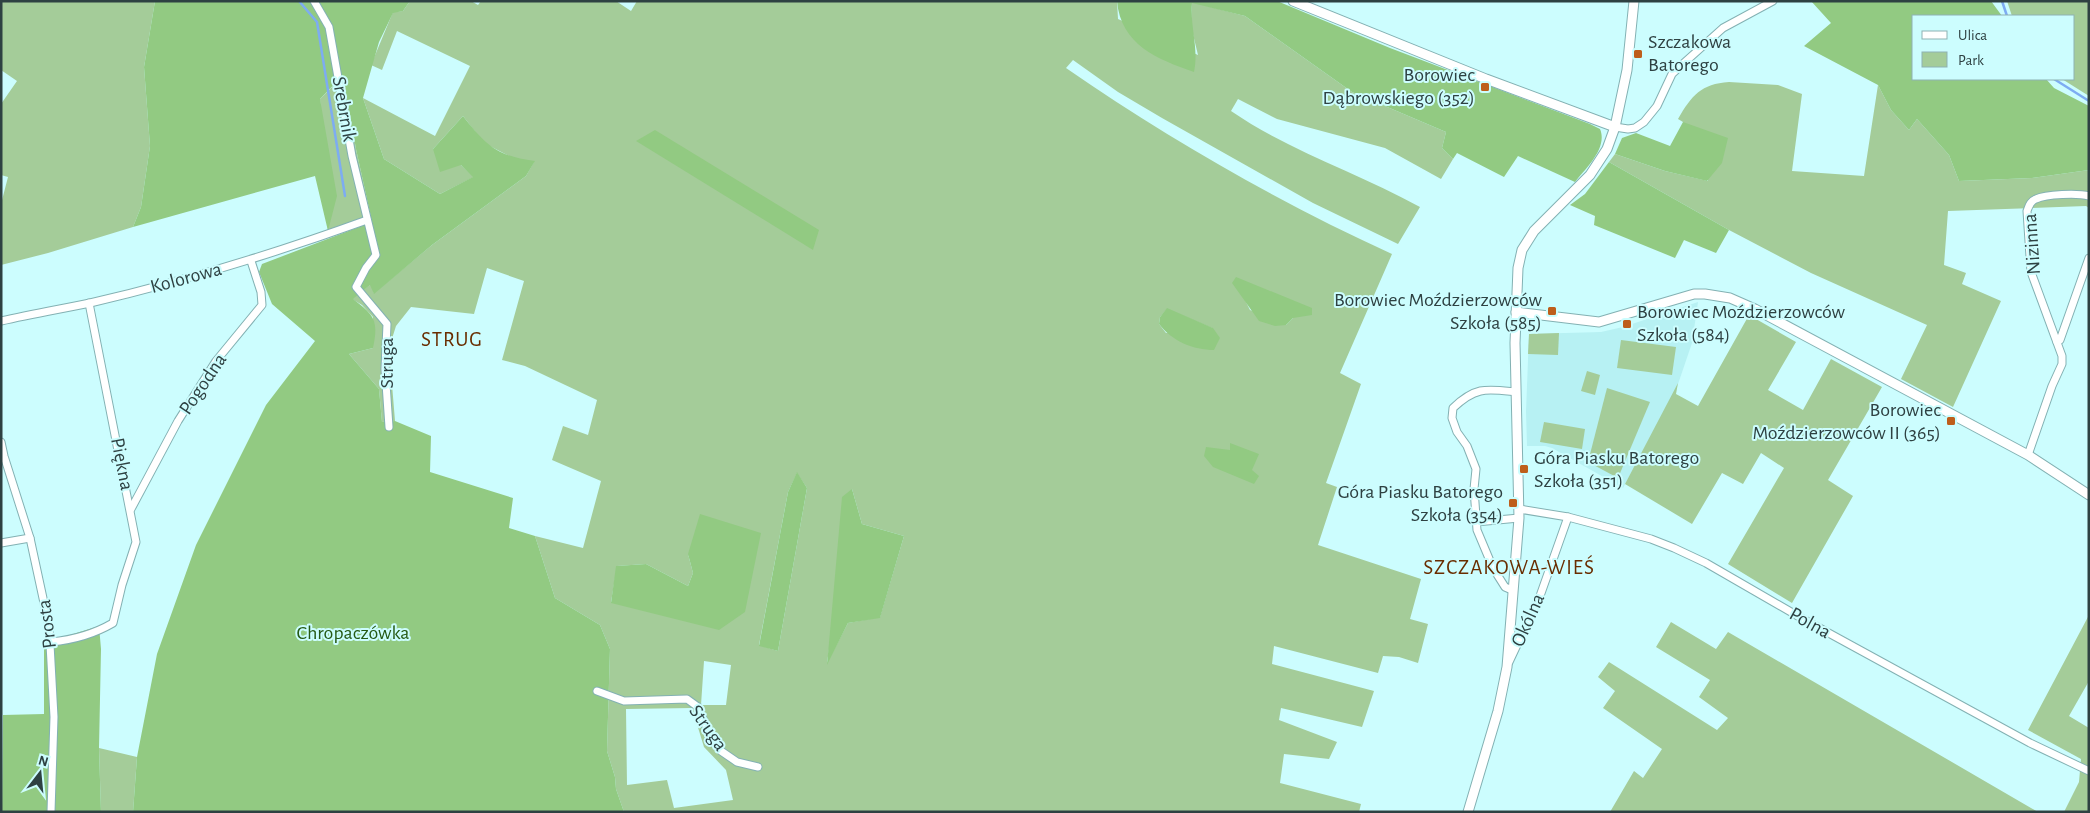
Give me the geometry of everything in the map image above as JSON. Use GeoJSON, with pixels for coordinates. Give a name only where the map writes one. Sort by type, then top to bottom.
{"type":"FeatureCollection","features":[{"type":"Feature","properties":{"kind":"street","name":"Srebrnik"},"geometry":{"type":"LineString","coordinates":[[314,1],[329,27],[352,156],[376,255]]}},
{"type":"Feature","properties":{"kind":"street"},"geometry":{"type":"LineString","coordinates":[[1293,1],[1486,79],[1615,127],[1628,129],[1644,122],[1657,106],[1672,74],[1684,62],[1723,28],[1773,1]]}},
{"type":"Feature","properties":{"kind":"street"},"geometry":{"type":"LineString","coordinates":[[1468,812],[1498,711],[1507,666],[1519,514],[1516,279],[1525,244],[1544,220],[1596,168],[1608,149],[1628,70],[1634,1]]}},
{"type":"Feature","properties":{"kind":"street","name":"Nizinna"},"geometry":{"type":"LineString","coordinates":[[2028,455],[2052,386],[2062,364],[2062,356],[2031,272],[2026,211],[2030,202],[2037,198],[2076,194],[2089,196]]}},
{"type":"Feature","properties":{"kind":"street","name":"Kolorowa"},"geometry":{"type":"LineString","coordinates":[[1,321],[40,311],[89,303],[251,261],[367,220]]}},
{"type":"Feature","properties":{"kind":"street","name":"Struga"},"geometry":{"type":"LineString","coordinates":[[376,255],[366,268],[356,288],[387,324],[385,369],[389,427]]}},
{"type":"Feature","properties":{"kind":"street"},"geometry":{"type":"LineString","coordinates":[[2057,342],[2060,340],[2089,258]]}},
{"type":"Feature","properties":{"kind":"street","name":"Pogodna"},"geometry":{"type":"LineString","coordinates":[[131,509],[178,420],[197,390],[216,361],[262,305],[261,292],[251,261]]}},
{"type":"Feature","properties":{"kind":"street"},"geometry":{"type":"LineString","coordinates":[[1516,312],[1599,322],[1694,294],[1717,294],[1755,309],[2028,455],[2089,495]]}},
{"type":"Feature","properties":{"kind":"street","name":"Piękna"},"geometry":{"type":"LineString","coordinates":[[51,642],[91,633],[113,623],[136,542],[89,303]]}},
{"type":"Feature","properties":{"kind":"street"},"geometry":{"type":"LineString","coordinates":[[1512,590],[1505,587],[1493,568],[1476,530],[1474,489],[1476,469],[1467,446],[1457,432],[1452,418],[1453,408],[1463,398],[1484,389],[1516,392]]}},
{"type":"Feature","properties":{"kind":"street","name":"Prosta"},"geometry":{"type":"LineString","coordinates":[[1,442],[30,538],[46,603],[51,642],[54,717],[51,812]]}},
{"type":"Feature","properties":{"kind":"street","name":"Polna"},"geometry":{"type":"LineString","coordinates":[[1476,522],[1519,514],[1568,516],[1651,539],[1706,563],[1939,694],[2030,743],[2089,771]]}},
{"type":"Feature","properties":{"kind":"street","name":"Okólna"},"geometry":{"type":"LineString","coordinates":[[1507,666],[1540,596],[1568,516]]}},
{"type":"Feature","properties":{"kind":"street"},"geometry":{"type":"LineString","coordinates":[[1,543],[30,538]]}},
{"type":"Feature","properties":{"kind":"street","name":"Struga"},"geometry":{"type":"LineString","coordinates":[[597,691],[624,701],[687,700],[698,708],[711,738],[721,751],[737,762],[758,767]]}},
{"type":"Feature","properties":{"kind":"shaded area"},"geometry":{"type":"Polygon","coordinates":[[[1698,302],[1692,343],[1677,387],[1623,488],[1552,448],[1527,446],[1526,412],[1529,334],[1601,332],[1623,327],[1698,302]]]}},
{"type":"Feature","properties":{"kind":"green space"},"geometry":{"type":"Polygon","coordinates":[[[1,1],[155,1],[144,67],[150,146],[141,207],[133,227],[1,265],[1,204],[8,177],[1,175],[1,104],[17,81],[1,70],[1,1]]]}},
{"type":"Feature","properties":{"kind":"green space","name":"Chropaczówka"},"geometry":{"type":"Polygon","coordinates":[[[155,1],[410,1],[403,11],[393,13],[379,42],[363,98],[384,159],[440,194],[473,177],[461,165],[440,172],[433,149],[463,116],[478,135],[493,148],[511,156],[535,161],[526,176],[432,245],[374,294],[370,285],[353,299],[366,309],[373,319],[375,339],[373,348],[349,354],[379,389],[382,422],[395,421],[431,436],[430,472],[513,498],[509,528],[535,536],[555,598],[600,625],[610,649],[607,751],[615,777],[616,789],[624,812],[133,812],[137,757],[157,654],[196,545],[266,405],[315,341],[272,304],[259,272],[262,264],[372,222],[356,149],[343,75],[320,99],[337,196],[328,231],[315,176],[133,227],[141,207],[150,146],[144,67],[155,1]]]}},
{"type":"Feature","properties":{"kind":"green space"},"geometry":{"type":"Polygon","coordinates":[[[410,1],[471,1],[478,5],[481,1],[616,1],[631,11],[637,1],[1117,1],[1118,19],[1198,55],[1191,26],[1192,2],[1245,16],[1352,92],[1446,132],[1442,148],[1453,159],[1441,179],[1385,148],[1277,119],[1238,99],[1231,111],[1276,138],[1420,207],[1398,244],[1313,203],[1162,118],[1118,92],[1073,60],[1066,68],[1144,120],[1225,168],[1307,213],[1392,254],[1340,373],[1361,384],[1326,483],[1337,487],[1318,545],[1421,579],[1410,619],[1428,624],[1418,663],[1399,657],[1383,656],[1378,673],[1274,646],[1272,664],[1374,691],[1362,727],[1281,708],[1279,720],[1337,742],[1329,759],[1284,754],[1280,783],[1361,804],[1359,812],[624,812],[616,789],[615,777],[607,751],[610,649],[600,625],[555,598],[535,536],[583,548],[601,481],[552,460],[563,426],[588,435],[597,400],[525,366],[502,360],[524,281],[487,268],[474,314],[411,307],[396,326],[389,348],[395,421],[382,422],[379,389],[349,354],[373,348],[373,317],[362,305],[352,299],[371,284],[374,293],[432,245],[526,176],[534,162],[513,158],[484,143],[463,116],[433,149],[461,165],[474,177],[440,194],[384,159],[363,98],[435,136],[470,66],[397,31],[382,70],[371,65],[393,12],[403,11],[410,1]],[[1243,296],[1250,310],[1286,325],[1293,318],[1243,296]],[[1167,309],[1160,317],[1159,324],[1166,333],[1212,328],[1167,309]],[[797,473],[788,492],[759,645],[778,651],[807,488],[797,473]],[[852,489],[827,663],[848,623],[880,617],[904,536],[862,524],[852,489]],[[688,554],[693,573],[688,586],[646,564],[617,566],[611,602],[719,629],[688,554]],[[704,661],[701,705],[726,705],[731,665],[704,661]],[[692,708],[626,709],[627,785],[667,780],[674,808],[733,800],[726,770],[704,747],[692,708]]]}},
{"type":"Feature","properties":{"kind":"green space"},"geometry":{"type":"Polygon","coordinates":[[[1117,1],[1277,1],[1390,48],[1590,124],[1600,129],[1602,136],[1599,150],[1575,182],[1518,156],[1504,177],[1457,153],[1453,159],[1442,148],[1446,132],[1352,92],[1245,16],[1192,3],[1196,55],[1194,72],[1154,55],[1133,39],[1120,16],[1117,1]]]}},
{"type":"Feature","properties":{"kind":"green space"},"geometry":{"type":"Polygon","coordinates":[[[1811,1],[1991,1],[2001,15],[1912,15],[1912,80],[2047,80],[2054,88],[2089,106],[2089,170],[2032,178],[1959,181],[1949,155],[1917,119],[1909,130],[1891,110],[1878,85],[1804,46],[1831,23],[1811,1]]]}},
{"type":"Feature","properties":{"kind":"green space"},"geometry":{"type":"Polygon","coordinates":[[[2007,1],[2089,1],[2089,96],[2064,80],[2075,80],[2075,15],[2012,15],[2007,1]]]}},
{"type":"Feature","properties":{"kind":"green space"},"geometry":{"type":"Polygon","coordinates":[[[344,75],[356,149],[372,222],[328,231],[320,99],[344,75]]]}},
{"type":"Feature","properties":{"kind":"green space"},"geometry":{"type":"Polygon","coordinates":[[[1729,82],[1778,85],[1802,94],[1792,171],[1864,176],[1878,85],[1891,110],[1909,130],[1917,119],[1949,155],[1959,181],[2032,178],[2089,170],[2089,208],[2086,206],[1948,211],[1944,265],[1966,273],[1962,284],[2001,301],[1953,407],[1901,379],[1927,325],[1811,273],[1729,230],[1609,162],[1615,154],[1665,171],[1708,181],[1683,122],[1678,119],[1698,92],[1711,85],[1729,82]]]}},
{"type":"Feature","properties":{"kind":"green space"},"geometry":{"type":"Polygon","coordinates":[[[1683,122],[1728,138],[1722,163],[1707,181],[1665,171],[1615,154],[1622,138],[1636,133],[1670,146],[1683,122]]]}},
{"type":"Feature","properties":{"kind":"green space"},"geometry":{"type":"Polygon","coordinates":[[[655,130],[819,230],[813,250],[636,141],[655,130]]]}},
{"type":"Feature","properties":{"kind":"green space"},"geometry":{"type":"Polygon","coordinates":[[[1609,162],[1729,230],[1716,253],[1684,240],[1675,258],[1594,225],[1595,216],[1570,205],[1585,194],[1609,162]]]}},
{"type":"Feature","properties":{"kind":"green space"},"geometry":{"type":"Polygon","coordinates":[[[1236,277],[1312,308],[1312,315],[1293,318],[1286,325],[1275,326],[1259,321],[1232,283],[1236,277]]]}},
{"type":"Feature","properties":{"kind":"green space"},"geometry":{"type":"Polygon","coordinates":[[[1167,308],[1213,328],[1220,338],[1214,350],[1191,346],[1177,340],[1164,330],[1159,324],[1160,317],[1167,308]]]}},
{"type":"Feature","properties":{"kind":"green space"},"geometry":{"type":"Polygon","coordinates":[[[1749,315],[1796,342],[1768,390],[1803,410],[1831,359],[1882,387],[1828,480],[1853,496],[1792,603],[1728,564],[1784,468],[1761,453],[1743,484],[1722,473],[1692,524],[1625,484],[1678,383],[1676,394],[1698,406],[1749,315]]]}},
{"type":"Feature","properties":{"kind":"green space"},"geometry":{"type":"Polygon","coordinates":[[[1559,333],[1558,355],[1528,354],[1529,334],[1559,333]]]}},
{"type":"Feature","properties":{"kind":"green space"},"geometry":{"type":"Polygon","coordinates":[[[1621,340],[1676,347],[1672,375],[1617,368],[1621,340]]]}},
{"type":"Feature","properties":{"kind":"green space"},"geometry":{"type":"Polygon","coordinates":[[[1587,371],[1600,375],[1595,395],[1581,391],[1587,371]]]}},
{"type":"Feature","properties":{"kind":"green space"},"geometry":{"type":"Polygon","coordinates":[[[1607,388],[1650,402],[1618,478],[1588,462],[1607,388]]]}},
{"type":"Feature","properties":{"kind":"green space"},"geometry":{"type":"Polygon","coordinates":[[[1544,422],[1585,429],[1582,449],[1540,442],[1544,422]]]}},
{"type":"Feature","properties":{"kind":"green space"},"geometry":{"type":"Polygon","coordinates":[[[1230,443],[1259,454],[1252,470],[1259,476],[1254,484],[1213,467],[1204,456],[1206,447],[1230,450],[1230,443]]]}},
{"type":"Feature","properties":{"kind":"green space"},"geometry":{"type":"Polygon","coordinates":[[[797,472],[807,488],[778,651],[759,646],[788,492],[797,472]]]}},
{"type":"Feature","properties":{"kind":"green space"},"geometry":{"type":"Polygon","coordinates":[[[852,489],[862,524],[904,536],[880,618],[848,623],[827,665],[842,497],[852,489]]]}},
{"type":"Feature","properties":{"kind":"green space"},"geometry":{"type":"Polygon","coordinates":[[[700,514],[761,533],[745,612],[719,630],[611,603],[616,566],[646,564],[688,586],[693,573],[688,554],[700,514]]]}},
{"type":"Feature","properties":{"kind":"green space"},"geometry":{"type":"Polygon","coordinates":[[[2089,615],[2089,681],[2069,716],[2089,728],[2089,812],[2064,812],[2079,782],[2081,759],[2028,730],[2089,615]]]}},
{"type":"Feature","properties":{"kind":"green space"},"geometry":{"type":"Polygon","coordinates":[[[1671,622],[1716,649],[1728,632],[2038,812],[1610,812],[1634,771],[1643,778],[1662,749],[1603,708],[1615,691],[1598,677],[1609,662],[1717,730],[1728,718],[1699,697],[1710,680],[1656,647],[1671,622]]]}},
{"type":"Feature","properties":{"kind":"green space"},"geometry":{"type":"Polygon","coordinates":[[[99,626],[101,649],[99,748],[101,812],[2,812],[3,715],[44,714],[44,643],[99,626]]]}},
{"type":"Feature","properties":{"kind":"green space"},"geometry":{"type":"Polygon","coordinates":[[[99,748],[137,757],[133,812],[101,812],[99,748]]]}},
{"type":"Feature","properties":{"kind":"waterway"},"geometry":{"type":"LineString","coordinates":[[299,1],[317,22],[345,196]]}},
{"type":"Feature","properties":{"kind":"waterway"},"geometry":{"type":"LineString","coordinates":[[2002,1],[2007,15]]}},
{"type":"Feature","properties":{"kind":"waterway"},"geometry":{"type":"LineString","coordinates":[[2056,80],[2089,101]]}},
{"type":"Feature","properties":{"kind":"place","name":"Szczakowa Batorego"},"geometry":{"type":"Point","coordinates":[1638,54]}},
{"type":"Feature","properties":{"kind":"place","name":"Borowiec Dąbrowskiego (352)"},"geometry":{"type":"Point","coordinates":[1485,87]}},
{"type":"Feature","properties":{"kind":"place","name":"Borowiec Moździerzowców Szkoła (585)"},"geometry":{"type":"Point","coordinates":[1552,311]}},
{"type":"Feature","properties":{"kind":"place","name":"Borowiec Moździerzowców Szkoła (584)"},"geometry":{"type":"Point","coordinates":[1627,324]}},
{"type":"Feature","properties":{"kind":"place","name":"Borowiec Moździerzowców II (365)"},"geometry":{"type":"Point","coordinates":[1951,421]}},
{"type":"Feature","properties":{"kind":"place","name":"Góra Piasku Batorego Szkoła (351)"},"geometry":{"type":"Point","coordinates":[1524,469]}},
{"type":"Feature","properties":{"kind":"place","name":"Góra Piasku Batorego Szkoła (354)"},"geometry":{"type":"Point","coordinates":[1513,503]}},
{"type":"Feature","properties":{"kind":"district","name":"STRUG"},"geometry":{"type":"Point","coordinates":[452,339]}},
{"type":"Feature","properties":{"kind":"district","name":"SZCZAKOWA-WIEŚ"},"geometry":{"type":"Point","coordinates":[1509,567]}}]}
